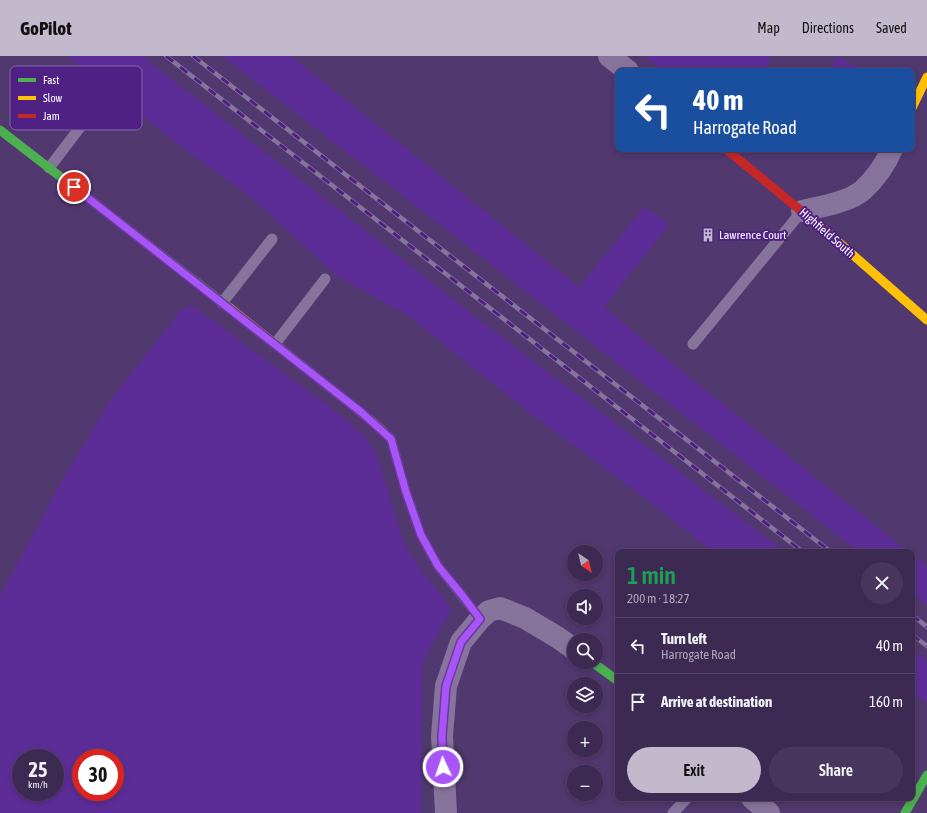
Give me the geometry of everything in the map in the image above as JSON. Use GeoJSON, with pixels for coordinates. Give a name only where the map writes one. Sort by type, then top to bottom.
{"type":"FeatureCollection","features":[{"type":"Feature","properties":{"kind":"street"},"geometry":{"type":"LineString","coordinates":[[609,56],[624,68]]}},
{"type":"Feature","properties":{"kind":"street"},"geometry":{"type":"LineString","coordinates":[[915,102],[927,77]]}},
{"type":"Feature","properties":{"kind":"street"},"geometry":{"type":"LineString","coordinates":[[0,130],[275,344],[373,422],[391,439],[406,492],[421,535],[438,566],[480,619]]}},
{"type":"Feature","properties":{"kind":"street","name":"Highfield South"},"geometry":{"type":"LineString","coordinates":[[730,152],[802,211],[927,320]]}},
{"type":"Feature","properties":{"kind":"street"},"geometry":{"type":"LineString","coordinates":[[802,211],[840,202],[863,190],[885,163],[890,152]]}},
{"type":"Feature","properties":{"kind":"street"},"geometry":{"type":"LineString","coordinates":[[446,813],[442,736],[446,686],[461,642],[480,619],[489,611],[500,608],[525,618],[567,644]]}},
{"type":"Feature","properties":{"kind":"street"},"geometry":{"type":"LineString","coordinates":[[602,669],[615,679]]}},
{"type":"Feature","properties":{"kind":"street"},"geometry":{"type":"LineString","coordinates":[[915,796],[927,775]]}},
{"type":"Feature","properties":{"kind":"street"},"geometry":{"type":"LineString","coordinates":[[755,801],[769,813]]}},
{"type":"Feature","properties":{"kind":"street"},"geometry":{"type":"LineString","coordinates":[[905,813],[912,801]]}},
{"type":"Feature","properties":{"kind":"lane"},"geometry":{"type":"LineString","coordinates":[[49,168],[78,130]]}},
{"type":"Feature","properties":{"kind":"lane"},"geometry":{"type":"LineString","coordinates":[[693,344],[802,211]]}},
{"type":"Feature","properties":{"kind":"lane"},"geometry":{"type":"LineString","coordinates":[[222,303],[272,239]]}},
{"type":"Feature","properties":{"kind":"lane"},"geometry":{"type":"LineString","coordinates":[[275,344],[325,278]]}},
{"type":"Feature","properties":{"kind":"lane"},"geometry":{"type":"LineString","coordinates":[[673,813],[684,801]]}},
{"type":"Feature","properties":{"kind":"shaded area"},"geometry":{"type":"Polygon","coordinates":[[[67,56],[142,56],[490,328],[781,549],[710,549],[634,490],[527,411],[407,315],[338,277],[251,197],[181,147],[142,116],[142,66],[80,66],[67,56]]]}},
{"type":"Feature","properties":{"kind":"shaded area"},"geometry":{"type":"Polygon","coordinates":[[[222,56],[291,56],[579,287],[645,206],[669,225],[604,307],[905,549],[855,549],[222,56]]]}},
{"type":"Feature","properties":{"kind":"shaded area"},"geometry":{"type":"Polygon","coordinates":[[[645,56],[770,56],[767,68],[660,68],[645,56]]]}},
{"type":"Feature","properties":{"kind":"shaded area"},"geometry":{"type":"Polygon","coordinates":[[[837,57],[861,68],[832,68],[837,57]]]}},
{"type":"Feature","properties":{"kind":"shaded area"},"geometry":{"type":"Polygon","coordinates":[[[192,305],[347,420],[366,438],[377,455],[404,544],[423,574],[441,594],[451,610],[422,664],[421,813],[0,813],[0,596],[60,484],[111,399],[182,309],[192,305]]]}},
{"type":"Feature","properties":{"kind":"shaded area"},"geometry":{"type":"Polygon","coordinates":[[[915,556],[927,566],[927,605],[915,595],[915,556]]]}},
{"type":"Feature","properties":{"kind":"shaded area"},"geometry":{"type":"Polygon","coordinates":[[[915,651],[927,660],[927,703],[915,695],[915,651]]]}},
{"type":"Feature","properties":{"kind":"railway"},"geometry":{"type":"LineString","coordinates":[[166,56],[799,549]]}},
{"type":"Feature","properties":{"kind":"railway"},"geometry":{"type":"LineString","coordinates":[[193,56],[827,549]]}},
{"type":"Feature","properties":{"kind":"railway"},"geometry":{"type":"LineString","coordinates":[[915,617],[927,627]]}},
{"type":"Feature","properties":{"kind":"railway"},"geometry":{"type":"LineString","coordinates":[[915,637],[927,646]]}},
{"type":"Feature","properties":{"kind":"traffic: fast"},"geometry":{"type":"LineString","coordinates":[[0,130],[230,308]]}},
{"type":"Feature","properties":{"kind":"traffic: fast"},"geometry":{"type":"LineString","coordinates":[[383,431],[391,439],[406,492],[421,535],[438,566],[480,619]]}},
{"type":"Feature","properties":{"kind":"traffic: fast"},"geometry":{"type":"LineString","coordinates":[[602,669],[615,679]]}},
{"type":"Feature","properties":{"kind":"traffic: fast"},"geometry":{"type":"LineString","coordinates":[[915,796],[927,775]]}},
{"type":"Feature","properties":{"kind":"traffic: fast"},"geometry":{"type":"LineString","coordinates":[[905,813],[912,801]]}},
{"type":"Feature","properties":{"kind":"traffic: slow"},"geometry":{"type":"LineString","coordinates":[[915,102],[927,77]]}},
{"type":"Feature","properties":{"kind":"traffic: slow"},"geometry":{"type":"LineString","coordinates":[[828,233],[927,320]]}},
{"type":"Feature","properties":{"kind":"traffic: slow"},"geometry":{"type":"LineString","coordinates":[[230,308],[383,431]]}},
{"type":"Feature","properties":{"kind":"traffic: jam"},"geometry":{"type":"LineString","coordinates":[[730,152],[828,233]]}},
{"type":"Feature","properties":{"kind":"place","name":"Lawrence Court"},"geometry":{"type":"Point","coordinates":[708,235]}},
{"type":"Feature","properties":{"kind":"route"},"geometry":{"type":"LineString","coordinates":[[74,187],[361,412],[391,439],[406,492],[421,535],[438,566],[480,619],[461,642],[446,686],[442,736],[443,767]]}}]}
